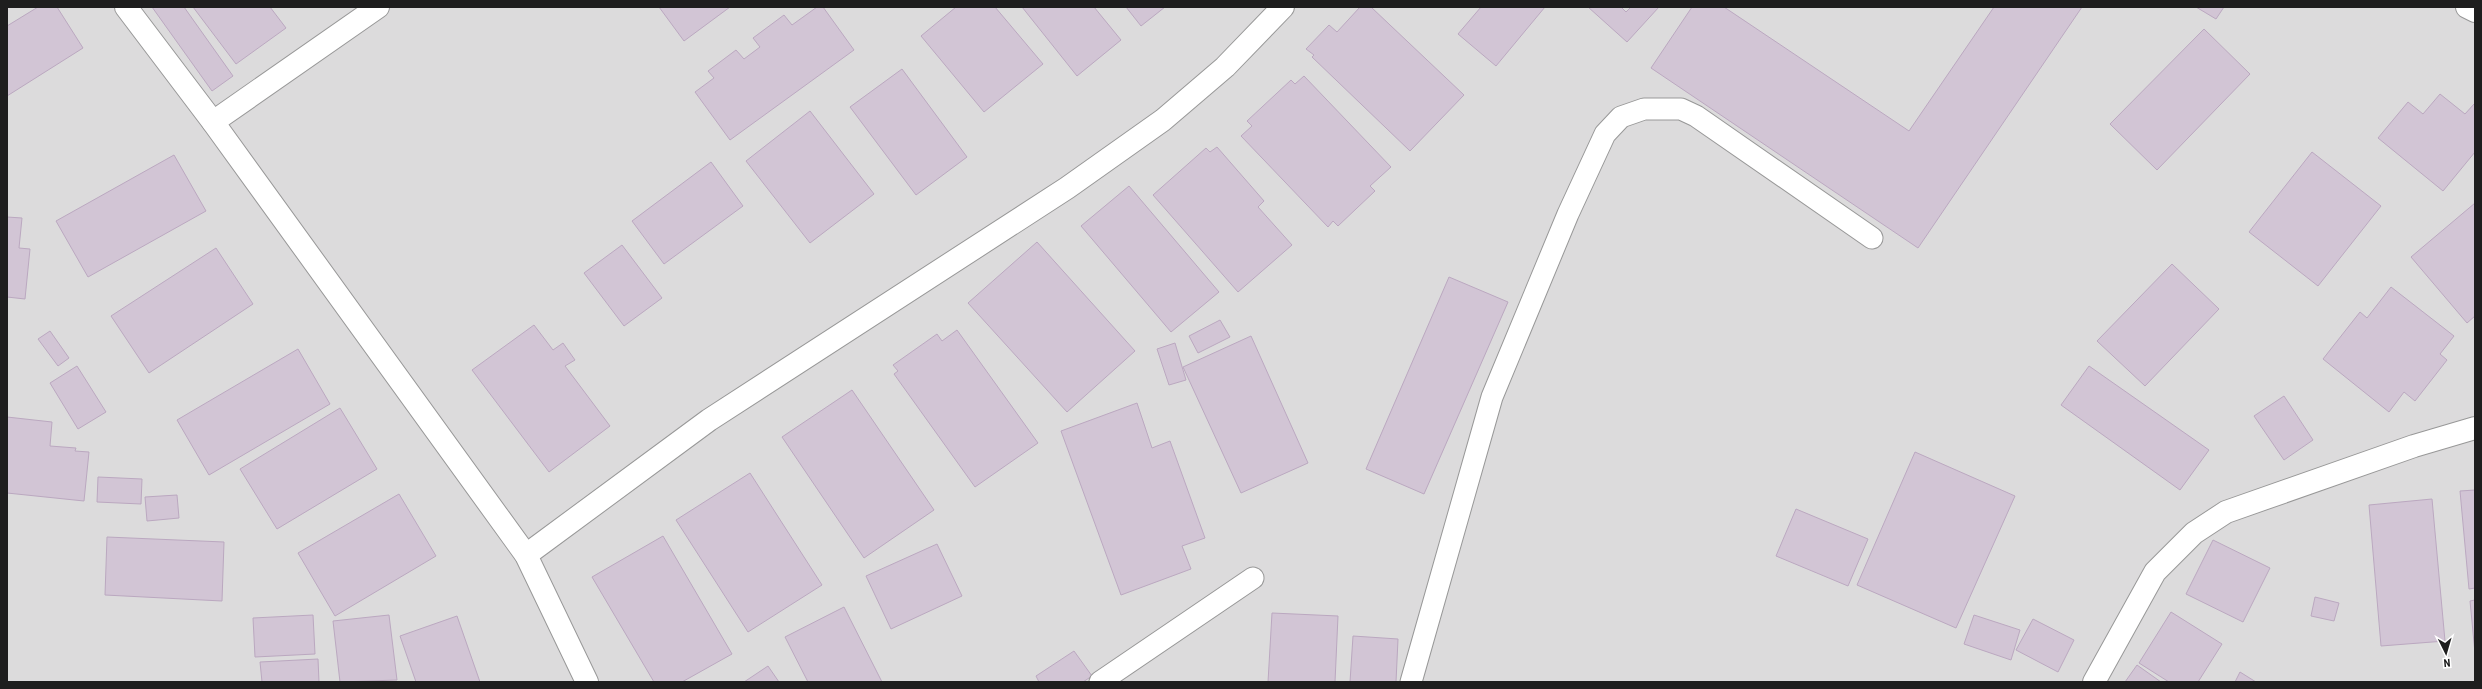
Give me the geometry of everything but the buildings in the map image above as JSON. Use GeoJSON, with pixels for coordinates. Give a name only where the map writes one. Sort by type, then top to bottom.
{"type":"FeatureCollection","features":[{"type":"Feature","properties":{"kind":"street"},"geometry":{"type":"LineString","coordinates":[[126,7],[213,122],[526,555],[587,682]]}},
{"type":"Feature","properties":{"kind":"street"},"geometry":{"type":"LineString","coordinates":[[213,122],[378,7]]}},
{"type":"Feature","properties":{"kind":"street"},"geometry":{"type":"LineString","coordinates":[[526,555],[709,420],[1067,188],[1164,120],[1225,67],[1284,7]]}},
{"type":"Feature","properties":{"kind":"street"},"geometry":{"type":"LineString","coordinates":[[2467,7],[2475,11]]}},
{"type":"Feature","properties":{"kind":"street"},"geometry":{"type":"LineString","coordinates":[[2094,682],[2155,572],[2194,533],[2226,512],[2414,446],[2475,428]]}},
{"type":"Feature","properties":{"kind":"lane"},"geometry":{"type":"LineString","coordinates":[[1410,682],[1492,397],[1571,207],[1605,134],[1621,117],[1644,109],[1663,108],[1681,109],[1696,116],[1872,238]]}},
{"type":"Feature","properties":{"kind":"lane"},"geometry":{"type":"LineString","coordinates":[[1100,682],[1253,578]]}},
{"type":"Feature","properties":{"kind":"shaded area"},"geometry":{"type":"Polygon","coordinates":[[[7,7],[2475,7],[2475,682],[7,682],[7,7]]]}}]}
